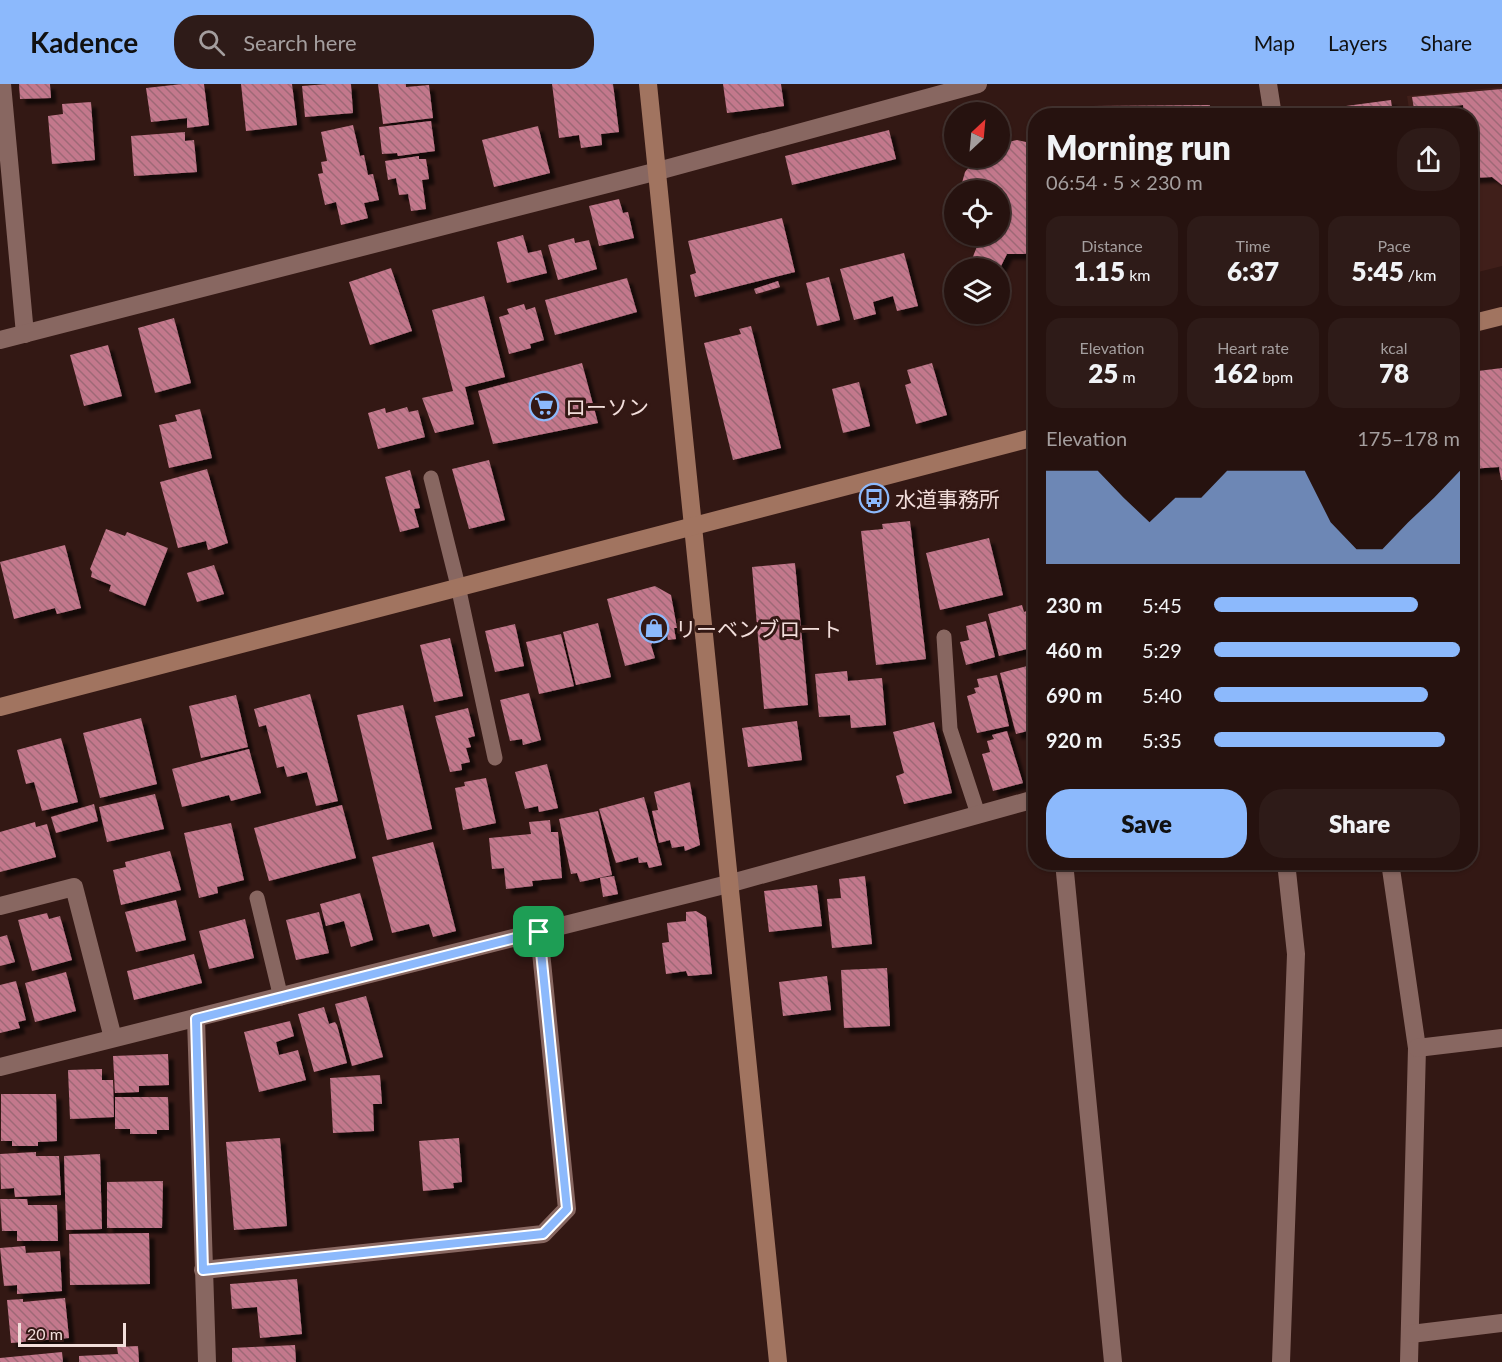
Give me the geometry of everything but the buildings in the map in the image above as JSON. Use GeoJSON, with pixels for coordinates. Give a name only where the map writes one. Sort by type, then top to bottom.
{"type":"FeatureCollection","features":[{"type":"Feature","properties":{"kind":"street"},"geometry":{"type":"LineString","coordinates":[[2,84],[25,334]]}},
{"type":"Feature","properties":{"kind":"street"},"geometry":{"type":"LineString","coordinates":[[648,84],[778,1362]]}},
{"type":"Feature","properties":{"kind":"street"},"geometry":{"type":"LineString","coordinates":[[1268,84],[1272,108]]}},
{"type":"Feature","properties":{"kind":"street"},"geometry":{"type":"LineString","coordinates":[[0,340],[658,171],[968,85]]}},
{"type":"Feature","properties":{"kind":"street"},"geometry":{"type":"LineString","coordinates":[[1478,322],[1502,316]]}},
{"type":"Feature","properties":{"kind":"street"},"geometry":{"type":"LineString","coordinates":[[0,707],[1028,439]]}},
{"type":"Feature","properties":{"kind":"street"},"geometry":{"type":"LineString","coordinates":[[0,1067],[728,884],[1028,801]]}},
{"type":"Feature","properties":{"kind":"street"},"geometry":{"type":"LineString","coordinates":[[1065,870],[1113,1362]]}},
{"type":"Feature","properties":{"kind":"street"},"geometry":{"type":"LineString","coordinates":[[1281,1362],[1296,954],[1287,870]]}},
{"type":"Feature","properties":{"kind":"street"},"geometry":{"type":"LineString","coordinates":[[1391,870],[1417,1047],[1409,1362]]}},
{"type":"Feature","properties":{"kind":"street"},"geometry":{"type":"LineString","coordinates":[[0,906],[74,887],[113,1038]]}},
{"type":"Feature","properties":{"kind":"street"},"geometry":{"type":"LineString","coordinates":[[203,1270],[543,1234],[551,1226],[567,1209],[539,932]]}},
{"type":"Feature","properties":{"kind":"street"},"geometry":{"type":"LineString","coordinates":[[196,1019],[207,1362]]}},
{"type":"Feature","properties":{"kind":"street"},"geometry":{"type":"LineString","coordinates":[[1417,1047],[1502,1038]]}},
{"type":"Feature","properties":{"kind":"street"},"geometry":{"type":"LineString","coordinates":[[1411,1334],[1502,1323]]}},
{"type":"Feature","properties":{"kind":"lane"},"geometry":{"type":"LineString","coordinates":[[431,478],[458,586],[495,758]]}},
{"type":"Feature","properties":{"kind":"lane"},"geometry":{"type":"LineString","coordinates":[[944,637],[950,729],[978,814]]}},
{"type":"Feature","properties":{"kind":"lane"},"geometry":{"type":"LineString","coordinates":[[257,898],[281,998]]}},
{"type":"Feature","properties":{"kind":"shaded area"},"geometry":{"type":"Polygon","coordinates":[[[1502,87],[1502,266],[1478,272],[1478,108],[1409,108],[1407,96],[1502,87]]]}},
{"type":"Feature","properties":{"kind":"place","name":"ローソン"},"geometry":{"type":"Point","coordinates":[544,406]}},
{"type":"Feature","properties":{"kind":"place","name":"水道事務所"},"geometry":{"type":"Point","coordinates":[874,498]}},
{"type":"Feature","properties":{"kind":"place","name":"リーベンブロート"},"geometry":{"type":"Point","coordinates":[654,628]}},
{"type":"Feature","properties":{"kind":"route"},"geometry":{"type":"LineString","coordinates":[[539,932],[567,1209],[543,1234],[203,1270],[196,1019],[539,932]]}}]}
